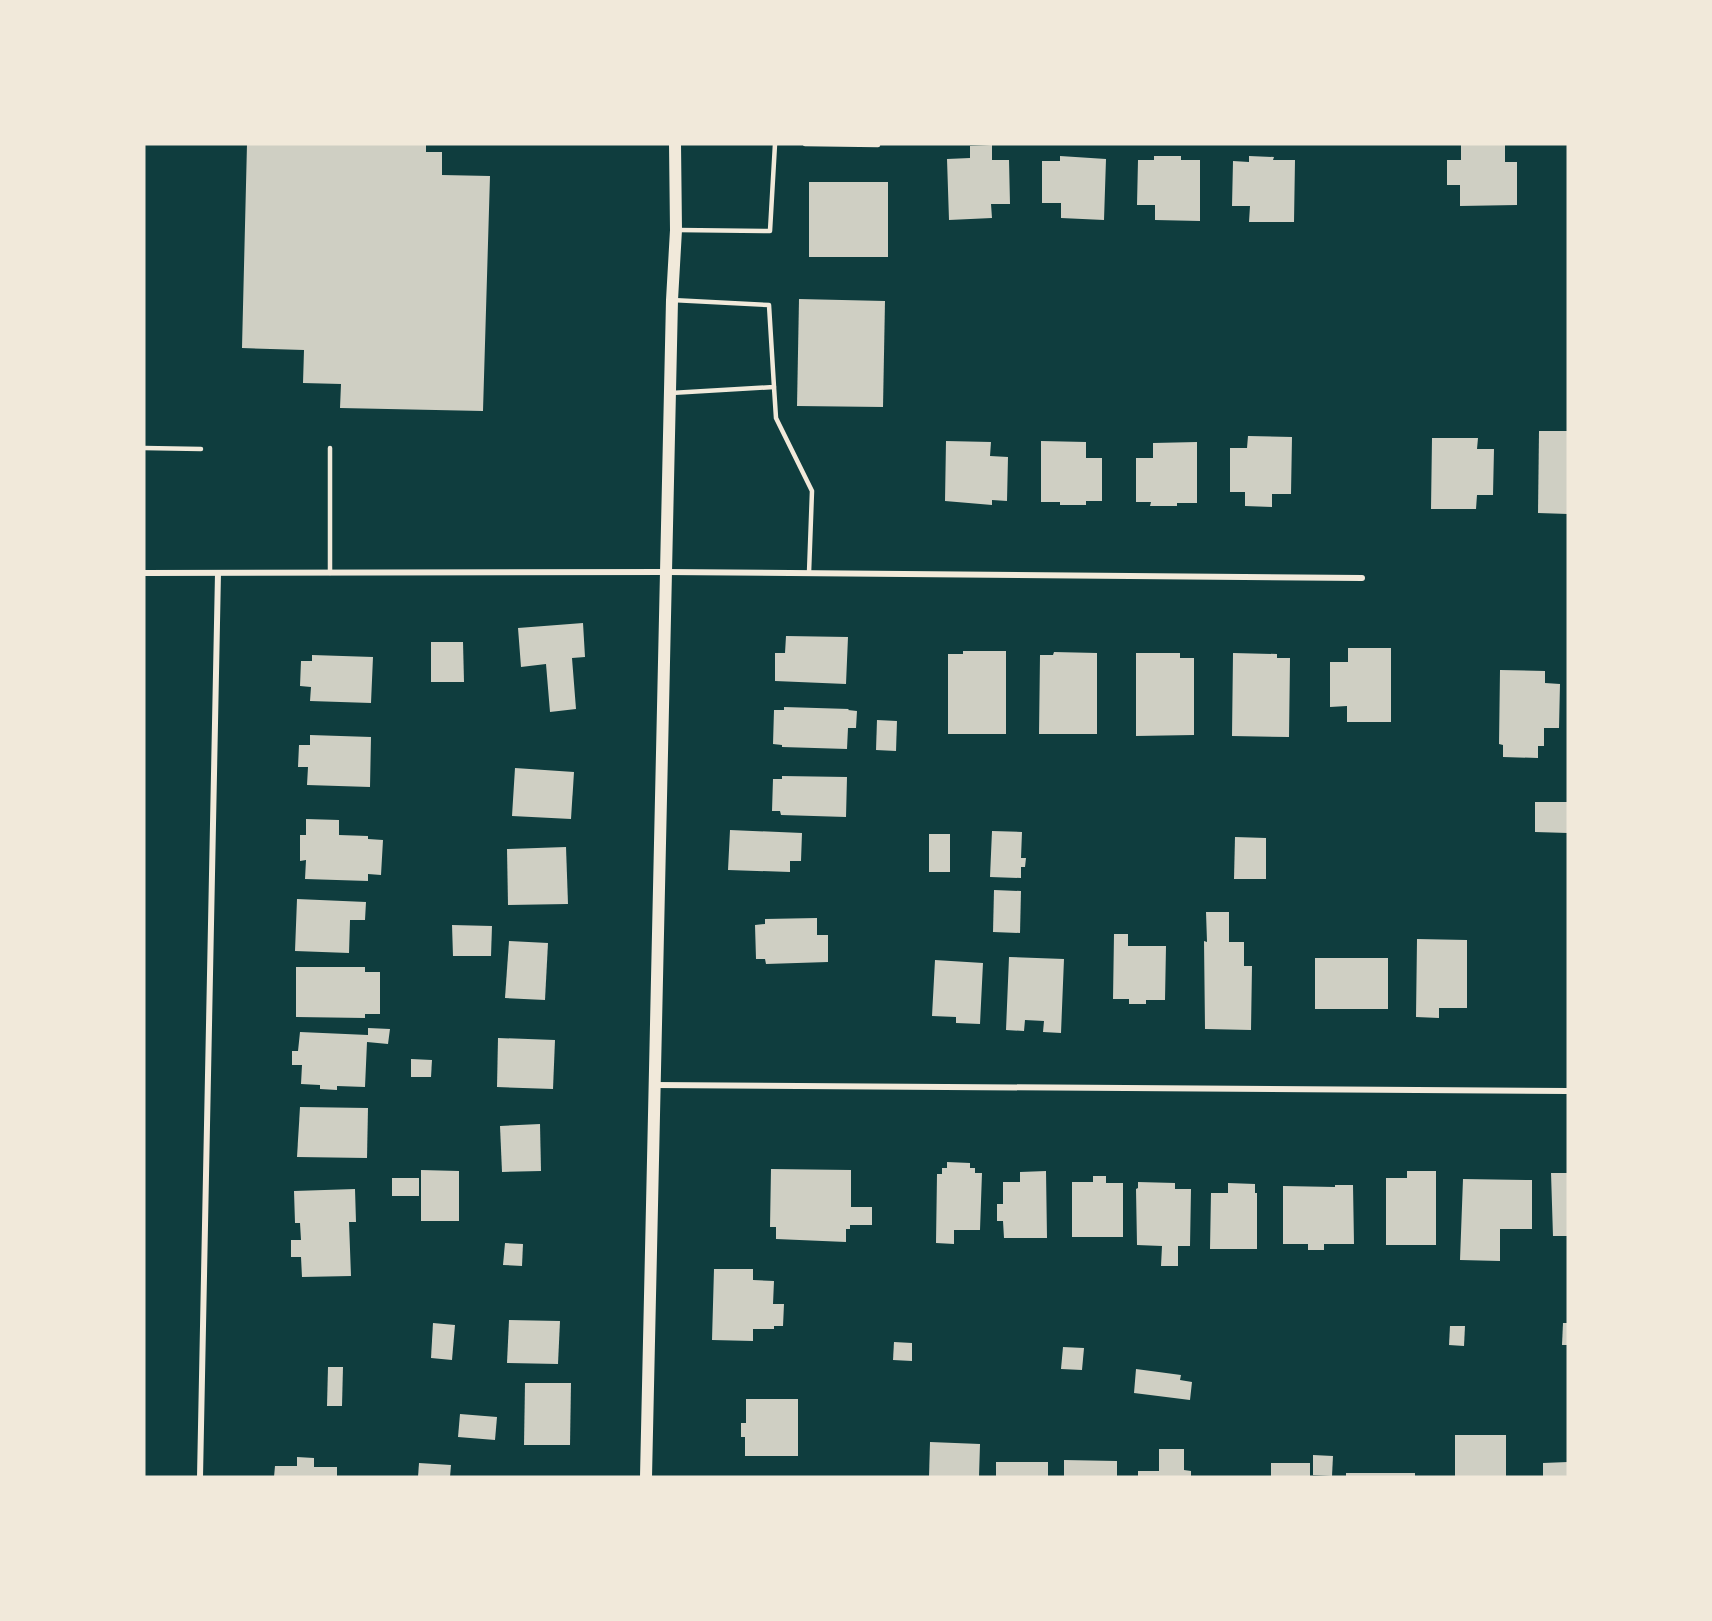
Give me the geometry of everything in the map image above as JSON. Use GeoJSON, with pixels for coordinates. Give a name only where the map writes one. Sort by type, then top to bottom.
{"type":"FeatureCollection","features":[{"type":"Feature","properties":{"kind":"main road"},"geometry":{"type":"LineString","coordinates":[[646,1477],[672,300],[676,230],[675,144]]}},
{"type":"Feature","properties":{"kind":"street"},"geometry":{"type":"LineString","coordinates":[[144,573],[666,572],[1362,578]]}},
{"type":"Feature","properties":{"kind":"street"},"geometry":{"type":"LineString","coordinates":[[200,1477],[218,573]]}},
{"type":"Feature","properties":{"kind":"street"},"geometry":{"type":"LineString","coordinates":[[655,1084],[1568,1091]]}},
{"type":"Feature","properties":{"kind":"lane"},"geometry":{"type":"LineString","coordinates":[[676,230],[771,231],[775,144]]}},
{"type":"Feature","properties":{"kind":"lane"},"geometry":{"type":"LineString","coordinates":[[806,144],[878,146]]}},
{"type":"Feature","properties":{"kind":"lane"},"geometry":{"type":"LineString","coordinates":[[672,300],[770,305],[776,418],[812,491],[809,573]]}},
{"type":"Feature","properties":{"kind":"lane"},"geometry":{"type":"LineString","coordinates":[[670,393],[774,387]]}},
{"type":"Feature","properties":{"kind":"lane"},"geometry":{"type":"LineString","coordinates":[[144,448],[201,448]]}},
{"type":"Feature","properties":{"kind":"lane"},"geometry":{"type":"LineString","coordinates":[[330,448],[330,573]]}},
{"type":"Feature","properties":{"kind":"building"},"geometry":{"type":"Polygon","coordinates":[[[247,144],[426,144],[426,152],[442,152],[442,175],[490,176],[483,411],[340,408],[341,384],[303,383],[304,350],[242,348],[247,144]]]}},
{"type":"Feature","properties":{"kind":"building"},"geometry":{"type":"Polygon","coordinates":[[[1461,144],[1505,144],[1505,162],[1517,162],[1517,205],[1460,206],[1460,185],[1447,185],[1447,160],[1461,160],[1461,144]]]}},
{"type":"Feature","properties":{"kind":"building"},"geometry":{"type":"Polygon","coordinates":[[[992,145],[992,160],[1009,160],[1010,204],[991,204],[992,218],[949,220],[947,159],[970,158],[970,146],[992,145]]]}},
{"type":"Feature","properties":{"kind":"building"},"geometry":{"type":"Polygon","coordinates":[[[1060,156],[1106,159],[1104,220],[1061,218],[1061,203],[1042,203],[1042,161],[1060,161],[1060,156]]]}},
{"type":"Feature","properties":{"kind":"building"},"geometry":{"type":"Polygon","coordinates":[[[1154,156],[1181,156],[1181,160],[1200,160],[1200,221],[1155,220],[1155,205],[1137,205],[1138,160],[1154,160],[1154,156]]]}},
{"type":"Feature","properties":{"kind":"building"},"geometry":{"type":"Polygon","coordinates":[[[1249,156],[1274,157],[1273,160],[1295,160],[1294,222],[1249,222],[1250,206],[1232,206],[1233,161],[1249,162],[1249,156]]]}},
{"type":"Feature","properties":{"kind":"building"},"geometry":{"type":"Polygon","coordinates":[[[809,182],[888,182],[888,257],[809,257],[809,182]]]}},
{"type":"Feature","properties":{"kind":"building"},"geometry":{"type":"Polygon","coordinates":[[[799,299],[885,301],[883,407],[797,406],[799,299]]]}},
{"type":"Feature","properties":{"kind":"building"},"geometry":{"type":"Polygon","coordinates":[[[1539,431],[1568,431],[1568,514],[1538,513],[1539,431]]]}},
{"type":"Feature","properties":{"kind":"building"},"geometry":{"type":"Polygon","coordinates":[[[1248,436],[1292,437],[1291,494],[1272,494],[1272,507],[1245,506],[1245,492],[1230,492],[1230,448],[1247,448],[1248,436]]]}},
{"type":"Feature","properties":{"kind":"building"},"geometry":{"type":"Polygon","coordinates":[[[1432,438],[1478,438],[1477,449],[1494,449],[1493,495],[1477,495],[1476,509],[1431,509],[1432,438]]]}},
{"type":"Feature","properties":{"kind":"building"},"geometry":{"type":"Polygon","coordinates":[[[946,441],[991,442],[990,456],[1008,457],[1007,501],[992,500],[992,505],[945,501],[946,441]]]}},
{"type":"Feature","properties":{"kind":"building"},"geometry":{"type":"Polygon","coordinates":[[[1041,441],[1086,442],[1086,458],[1102,458],[1102,501],[1086,501],[1086,505],[1041,502],[1041,441]]]}},
{"type":"Feature","properties":{"kind":"building"},"geometry":{"type":"Polygon","coordinates":[[[1197,442],[1197,503],[1150,506],[1151,502],[1136,502],[1136,458],[1153,458],[1153,443],[1197,442]]]}},
{"type":"Feature","properties":{"kind":"building"},"geometry":{"type":"Polygon","coordinates":[[[583,623],[585,657],[572,658],[576,709],[550,712],[546,664],[521,667],[518,628],[583,623]]]}},
{"type":"Feature","properties":{"kind":"building"},"geometry":{"type":"Polygon","coordinates":[[[786,636],[848,637],[846,684],[775,681],[775,653],[785,653],[786,636]]]}},
{"type":"Feature","properties":{"kind":"building"},"geometry":{"type":"Polygon","coordinates":[[[431,642],[463,642],[464,682],[431,682],[431,642]]]}},
{"type":"Feature","properties":{"kind":"building"},"geometry":{"type":"Polygon","coordinates":[[[1348,648],[1391,648],[1391,722],[1347,722],[1347,706],[1330,707],[1330,662],[1348,662],[1348,648]]]}},
{"type":"Feature","properties":{"kind":"building"},"geometry":{"type":"Polygon","coordinates":[[[963,651],[1006,651],[1006,734],[948,734],[948,654],[963,654],[963,651]]]}},
{"type":"Feature","properties":{"kind":"building"},"geometry":{"type":"Polygon","coordinates":[[[1054,652],[1097,653],[1097,734],[1039,734],[1040,655],[1053,655],[1054,652]]]}},
{"type":"Feature","properties":{"kind":"building"},"geometry":{"type":"Polygon","coordinates":[[[1136,653],[1180,653],[1180,658],[1194,658],[1194,735],[1136,736],[1136,653]]]}},
{"type":"Feature","properties":{"kind":"building"},"geometry":{"type":"Polygon","coordinates":[[[1233,653],[1277,654],[1277,658],[1290,658],[1289,737],[1232,736],[1233,653]]]}},
{"type":"Feature","properties":{"kind":"building"},"geometry":{"type":"Polygon","coordinates":[[[312,655],[373,657],[371,703],[310,701],[311,687],[300,686],[301,661],[312,661],[312,655]]]}},
{"type":"Feature","properties":{"kind":"building"},"geometry":{"type":"Polygon","coordinates":[[[1500,670],[1545,671],[1545,683],[1560,684],[1559,728],[1544,728],[1544,746],[1538,746],[1538,758],[1503,757],[1503,745],[1499,744],[1500,670]]]}},
{"type":"Feature","properties":{"kind":"building"},"geometry":{"type":"Polygon","coordinates":[[[784,707],[857,711],[856,728],[848,728],[847,749],[782,747],[782,745],[773,744],[774,710],[784,710],[784,707]]]}},
{"type":"Feature","properties":{"kind":"building"},"geometry":{"type":"Polygon","coordinates":[[[877,720],[897,721],[896,751],[876,750],[877,720]]]}},
{"type":"Feature","properties":{"kind":"building"},"geometry":{"type":"Polygon","coordinates":[[[310,735],[371,737],[370,787],[307,785],[308,767],[298,767],[299,745],[310,745],[310,735]]]}},
{"type":"Feature","properties":{"kind":"building"},"geometry":{"type":"Polygon","coordinates":[[[515,768],[574,772],[571,819],[512,816],[515,768]]]}},
{"type":"Feature","properties":{"kind":"building"},"geometry":{"type":"Polygon","coordinates":[[[782,776],[847,777],[846,817],[781,815],[780,811],[772,811],[773,779],[782,779],[782,776]]]}},
{"type":"Feature","properties":{"kind":"building"},"geometry":{"type":"Polygon","coordinates":[[[1535,802],[1568,802],[1568,833],[1535,832],[1535,802]]]}},
{"type":"Feature","properties":{"kind":"building"},"geometry":{"type":"Polygon","coordinates":[[[306,819],[339,820],[339,835],[368,836],[368,839],[383,840],[381,875],[368,874],[368,881],[305,879],[306,860],[300,861],[300,835],[306,835],[306,819]]]}},
{"type":"Feature","properties":{"kind":"building"},"geometry":{"type":"Polygon","coordinates":[[[730,830],[802,833],[801,861],[790,861],[790,872],[728,870],[730,830]]]}},
{"type":"Feature","properties":{"kind":"building"},"geometry":{"type":"Polygon","coordinates":[[[992,831],[1022,832],[1021,858],[1026,858],[1025,867],[1021,867],[1021,878],[990,877],[992,831]]]}},
{"type":"Feature","properties":{"kind":"building"},"geometry":{"type":"Polygon","coordinates":[[[929,834],[950,834],[950,872],[929,872],[929,834]]]}},
{"type":"Feature","properties":{"kind":"building"},"geometry":{"type":"Polygon","coordinates":[[[1235,837],[1266,838],[1266,879],[1234,879],[1235,837]]]}},
{"type":"Feature","properties":{"kind":"building"},"geometry":{"type":"Polygon","coordinates":[[[566,847],[568,904],[508,905],[507,849],[566,847]]]}},
{"type":"Feature","properties":{"kind":"building"},"geometry":{"type":"Polygon","coordinates":[[[994,890],[1021,891],[1020,933],[993,932],[994,890]]]}},
{"type":"Feature","properties":{"kind":"building"},"geometry":{"type":"Polygon","coordinates":[[[297,899],[366,902],[365,920],[350,920],[349,953],[295,951],[297,899]]]}},
{"type":"Feature","properties":{"kind":"building"},"geometry":{"type":"Polygon","coordinates":[[[1206,912],[1229,912],[1229,942],[1244,942],[1244,966],[1252,966],[1251,1030],[1205,1029],[1206,912]]]}},
{"type":"Feature","properties":{"kind":"building"},"geometry":{"type":"Polygon","coordinates":[[[817,918],[817,935],[828,935],[828,962],[766,964],[765,959],[756,959],[755,925],[765,924],[765,919],[817,918]]]}},
{"type":"Feature","properties":{"kind":"building"},"geometry":{"type":"Polygon","coordinates":[[[452,925],[492,926],[491,956],[453,956],[452,925]]]}},
{"type":"Feature","properties":{"kind":"building"},"geometry":{"type":"Polygon","coordinates":[[[1114,934],[1128,934],[1128,946],[1166,946],[1165,1000],[1146,1000],[1146,1004],[1129,1004],[1129,999],[1113,999],[1114,934]]]}},
{"type":"Feature","properties":{"kind":"building"},"geometry":{"type":"Polygon","coordinates":[[[1417,939],[1467,940],[1467,1008],[1439,1008],[1439,1018],[1416,1017],[1417,939]]]}},
{"type":"Feature","properties":{"kind":"building"},"geometry":{"type":"Polygon","coordinates":[[[509,941],[548,943],[545,1000],[505,998],[509,941]]]}},
{"type":"Feature","properties":{"kind":"building"},"geometry":{"type":"Polygon","coordinates":[[[1009,957],[1064,959],[1061,1033],[1043,1032],[1044,1021],[1025,1020],[1024,1031],[1006,1030],[1009,957]]]}},
{"type":"Feature","properties":{"kind":"building"},"geometry":{"type":"Polygon","coordinates":[[[1315,958],[1388,958],[1388,1009],[1315,1009],[1315,958]]]}},
{"type":"Feature","properties":{"kind":"building"},"geometry":{"type":"Polygon","coordinates":[[[935,960],[983,963],[980,1024],[956,1023],[956,1017],[932,1016],[935,960]]]}},
{"type":"Feature","properties":{"kind":"building"},"geometry":{"type":"Polygon","coordinates":[[[296,967],[365,967],[365,972],[380,972],[380,1014],[365,1014],[365,1018],[296,1017],[296,967]]]}},
{"type":"Feature","properties":{"kind":"building"},"geometry":{"type":"Polygon","coordinates":[[[368,1028],[390,1029],[388,1044],[367,1042],[365,1087],[337,1086],[337,1090],[320,1089],[320,1085],[301,1084],[302,1065],[292,1065],[292,1051],[298,1051],[300,1032],[368,1035],[368,1028]]]}},
{"type":"Feature","properties":{"kind":"building"},"geometry":{"type":"Polygon","coordinates":[[[498,1038],[555,1040],[553,1089],[497,1087],[498,1038]]]}},
{"type":"Feature","properties":{"kind":"building"},"geometry":{"type":"Polygon","coordinates":[[[411,1059],[432,1060],[431,1077],[411,1077],[411,1059]]]}},
{"type":"Feature","properties":{"kind":"building"},"geometry":{"type":"Polygon","coordinates":[[[300,1107],[368,1108],[367,1158],[297,1157],[300,1107]]]}},
{"type":"Feature","properties":{"kind":"building"},"geometry":{"type":"Polygon","coordinates":[[[540,1124],[541,1171],[502,1172],[500,1126],[540,1124]]]}},
{"type":"Feature","properties":{"kind":"building"},"geometry":{"type":"Polygon","coordinates":[[[947,1162],[970,1163],[970,1168],[975,1168],[975,1173],[982,1173],[980,1230],[954,1230],[954,1244],[936,1243],[937,1174],[942,1174],[942,1168],[947,1168],[947,1162]]]}},
{"type":"Feature","properties":{"kind":"building"},"geometry":{"type":"Polygon","coordinates":[[[771,1169],[851,1170],[851,1207],[872,1207],[872,1225],[850,1225],[850,1229],[846,1229],[846,1242],[776,1239],[776,1227],[770,1227],[771,1169]]]}},
{"type":"Feature","properties":{"kind":"building"},"geometry":{"type":"Polygon","coordinates":[[[421,1170],[459,1171],[459,1221],[421,1221],[421,1170]]]}},
{"type":"Feature","properties":{"kind":"building"},"geometry":{"type":"Polygon","coordinates":[[[1046,1171],[1047,1238],[1004,1238],[1003,1221],[997,1221],[997,1204],[1003,1204],[1003,1182],[1020,1182],[1020,1172],[1046,1171]]]}},
{"type":"Feature","properties":{"kind":"building"},"geometry":{"type":"Polygon","coordinates":[[[1407,1171],[1436,1171],[1436,1245],[1386,1245],[1386,1178],[1407,1178],[1407,1171]]]}},
{"type":"Feature","properties":{"kind":"building"},"geometry":{"type":"Polygon","coordinates":[[[1551,1173],[1568,1173],[1568,1236],[1553,1236],[1551,1173]]]}},
{"type":"Feature","properties":{"kind":"building"},"geometry":{"type":"Polygon","coordinates":[[[1093,1176],[1106,1176],[1106,1183],[1123,1183],[1123,1237],[1072,1237],[1072,1182],[1093,1182],[1093,1176]]]}},
{"type":"Feature","properties":{"kind":"building"},"geometry":{"type":"Polygon","coordinates":[[[392,1178],[419,1178],[419,1196],[392,1196],[392,1178]]]}},
{"type":"Feature","properties":{"kind":"building"},"geometry":{"type":"Polygon","coordinates":[[[1463,1179],[1532,1180],[1532,1229],[1500,1229],[1500,1261],[1460,1260],[1463,1179]]]}},
{"type":"Feature","properties":{"kind":"building"},"geometry":{"type":"Polygon","coordinates":[[[1138,1182],[1175,1183],[1175,1189],[1191,1189],[1190,1246],[1178,1246],[1178,1266],[1161,1266],[1162,1246],[1137,1245],[1136,1189],[1138,1182]]]}},
{"type":"Feature","properties":{"kind":"building"},"geometry":{"type":"Polygon","coordinates":[[[1228,1183],[1255,1184],[1257,1249],[1210,1249],[1211,1193],[1228,1193],[1228,1183]]]}},
{"type":"Feature","properties":{"kind":"building"},"geometry":{"type":"Polygon","coordinates":[[[1335,1185],[1353,1185],[1354,1244],[1324,1244],[1324,1250],[1308,1250],[1308,1244],[1283,1244],[1283,1186],[1335,1187],[1335,1185]]]}},
{"type":"Feature","properties":{"kind":"building"},"geometry":{"type":"Polygon","coordinates":[[[355,1189],[356,1222],[349,1222],[351,1276],[302,1277],[301,1257],[291,1257],[291,1240],[301,1240],[300,1223],[295,1223],[294,1191],[355,1189]]]}},
{"type":"Feature","properties":{"kind":"building"},"geometry":{"type":"Polygon","coordinates":[[[505,1243],[523,1244],[522,1266],[503,1265],[505,1243]]]}},
{"type":"Feature","properties":{"kind":"building"},"geometry":{"type":"Polygon","coordinates":[[[714,1269],[753,1269],[753,1280],[774,1281],[773,1304],[784,1304],[783,1326],[774,1326],[774,1329],[753,1329],[753,1341],[712,1340],[714,1269]]]}},
{"type":"Feature","properties":{"kind":"building"},"geometry":{"type":"Polygon","coordinates":[[[509,1320],[560,1321],[558,1364],[507,1363],[509,1320]]]}},
{"type":"Feature","properties":{"kind":"building"},"geometry":{"type":"Polygon","coordinates":[[[433,1323],[455,1325],[452,1360],[431,1358],[433,1323]]]}},
{"type":"Feature","properties":{"kind":"building"},"geometry":{"type":"Polygon","coordinates":[[[1563,1323],[1568,1323],[1568,1345],[1562,1345],[1563,1323]]]}},
{"type":"Feature","properties":{"kind":"building"},"geometry":{"type":"Polygon","coordinates":[[[1450,1326],[1465,1326],[1464,1346],[1449,1345],[1450,1326]]]}},
{"type":"Feature","properties":{"kind":"building"},"geometry":{"type":"Polygon","coordinates":[[[894,1342],[912,1343],[912,1361],[893,1360],[894,1342]]]}},
{"type":"Feature","properties":{"kind":"building"},"geometry":{"type":"Polygon","coordinates":[[[1063,1347],[1084,1348],[1082,1370],[1061,1369],[1063,1347]]]}},
{"type":"Feature","properties":{"kind":"building"},"geometry":{"type":"Polygon","coordinates":[[[328,1367],[343,1367],[342,1406],[327,1406],[328,1367]]]}},
{"type":"Feature","properties":{"kind":"building"},"geometry":{"type":"Polygon","coordinates":[[[1136,1369],[1181,1375],[1180,1380],[1192,1382],[1190,1400],[1134,1393],[1136,1369]]]}},
{"type":"Feature","properties":{"kind":"building"},"geometry":{"type":"Polygon","coordinates":[[[525,1383],[571,1383],[570,1445],[524,1445],[525,1383]]]}},
{"type":"Feature","properties":{"kind":"building"},"geometry":{"type":"Polygon","coordinates":[[[746,1399],[798,1399],[798,1456],[745,1456],[745,1437],[741,1437],[741,1423],[746,1423],[746,1399]]]}},
{"type":"Feature","properties":{"kind":"building"},"geometry":{"type":"Polygon","coordinates":[[[460,1414],[497,1417],[495,1440],[458,1437],[460,1414]]]}},
{"type":"Feature","properties":{"kind":"building"},"geometry":{"type":"Polygon","coordinates":[[[1455,1435],[1506,1435],[1506,1477],[1455,1477],[1455,1435]]]}},
{"type":"Feature","properties":{"kind":"building"},"geometry":{"type":"Polygon","coordinates":[[[930,1442],[980,1444],[979,1477],[929,1477],[930,1442]]]}},
{"type":"Feature","properties":{"kind":"building"},"geometry":{"type":"Polygon","coordinates":[[[1159,1449],[1184,1449],[1184,1470],[1191,1471],[1191,1477],[1138,1477],[1138,1471],[1159,1471],[1159,1449]]]}},
{"type":"Feature","properties":{"kind":"building"},"geometry":{"type":"Polygon","coordinates":[[[1313,1455],[1333,1456],[1332,1476],[1313,1475],[1313,1455]]]}},
{"type":"Feature","properties":{"kind":"building"},"geometry":{"type":"Polygon","coordinates":[[[297,1457],[314,1458],[314,1467],[337,1467],[337,1477],[274,1477],[275,1466],[297,1466],[297,1457]]]}},
{"type":"Feature","properties":{"kind":"building"},"geometry":{"type":"Polygon","coordinates":[[[1064,1460],[1117,1461],[1117,1477],[1064,1477],[1064,1460]]]}},
{"type":"Feature","properties":{"kind":"building"},"geometry":{"type":"Polygon","coordinates":[[[996,1462],[1048,1462],[1048,1477],[996,1477],[996,1462]]]}},
{"type":"Feature","properties":{"kind":"building"},"geometry":{"type":"Polygon","coordinates":[[[1568,1462],[1568,1477],[1543,1477],[1543,1463],[1568,1462]]]}},
{"type":"Feature","properties":{"kind":"building"},"geometry":{"type":"Polygon","coordinates":[[[419,1463],[451,1465],[450,1477],[418,1477],[419,1463]]]}},
{"type":"Feature","properties":{"kind":"building"},"geometry":{"type":"Polygon","coordinates":[[[1271,1463],[1310,1463],[1310,1477],[1271,1477],[1271,1463]]]}},
{"type":"Feature","properties":{"kind":"building"},"geometry":{"type":"Polygon","coordinates":[[[1346,1473],[1415,1473],[1415,1477],[1346,1477],[1346,1473]]]}}]}
